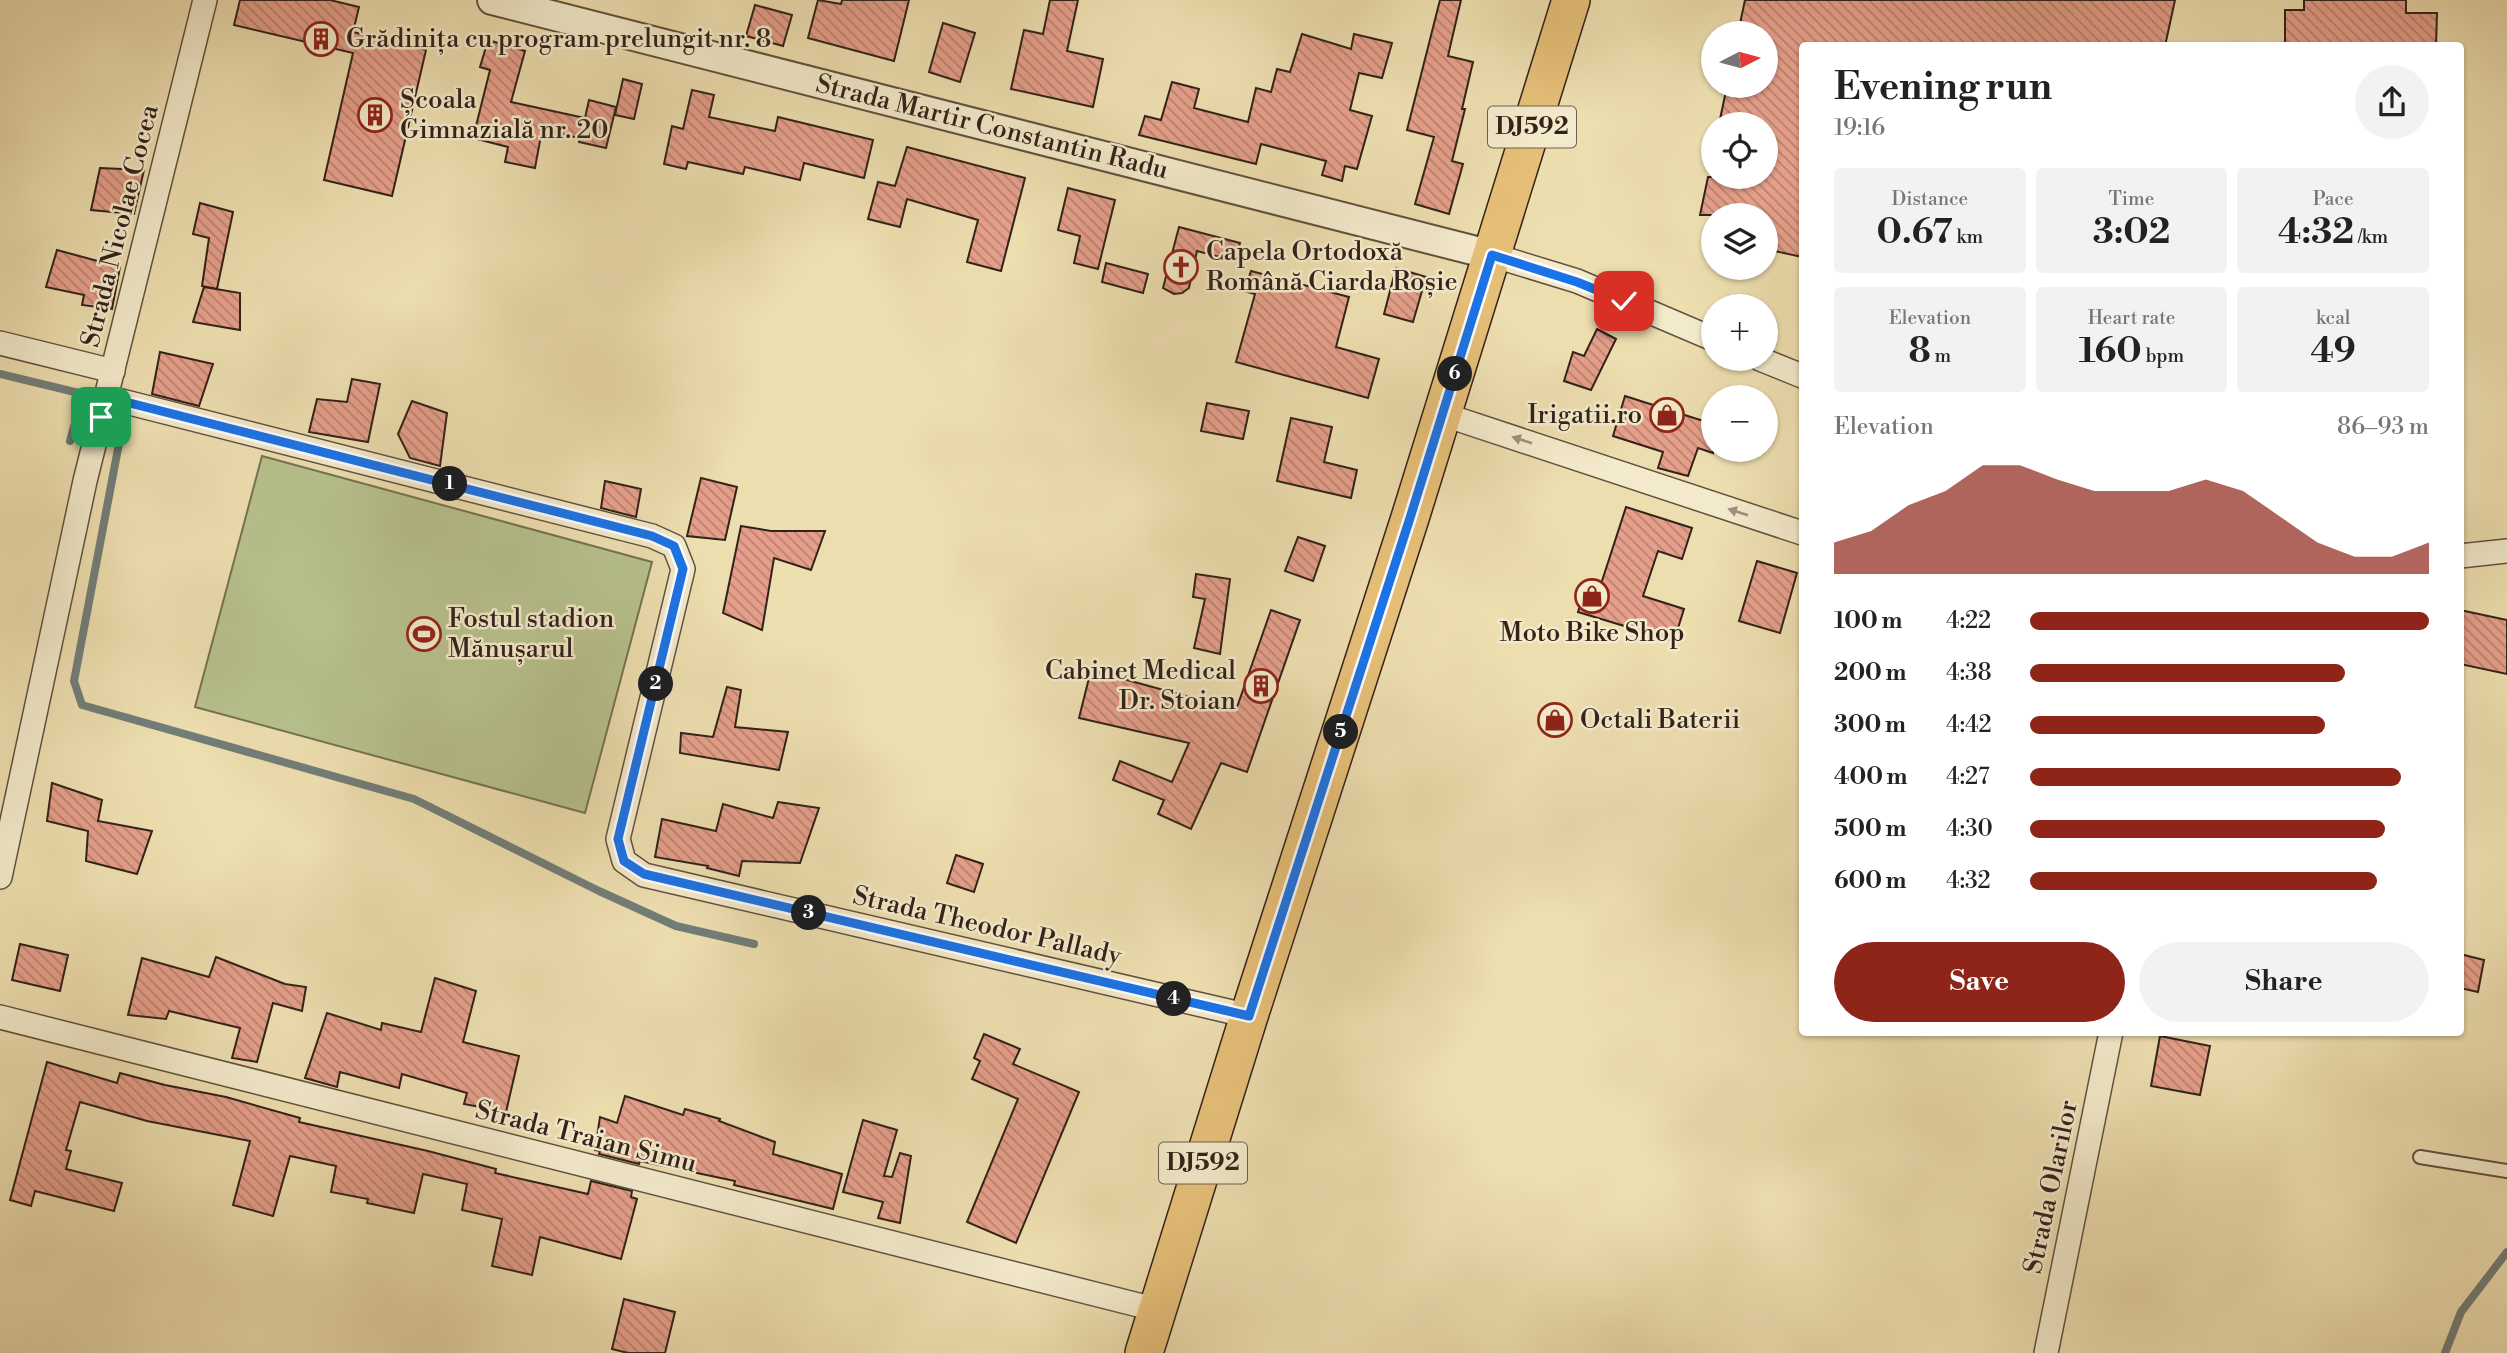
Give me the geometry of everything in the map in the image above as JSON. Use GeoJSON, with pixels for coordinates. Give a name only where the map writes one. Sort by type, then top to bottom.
{"type":"FeatureCollection","features":[{"type":"Feature","properties":{"kind":"main road","name":"DJ592"},"geometry":{"type":"LineString","coordinates":[[1144,1353],[1571,0]]}},
{"type":"Feature","properties":{"kind":"street","name":"Strada Nicolae Cocea"},"geometry":{"type":"LineString","coordinates":[[0,877],[85,481],[205,0]]}},
{"type":"Feature","properties":{"kind":"street","name":"Strada Martir Constantin Radu"},"geometry":{"type":"LineString","coordinates":[[492,0],[1492,255]]}},
{"type":"Feature","properties":{"kind":"street"},"geometry":{"type":"LineString","coordinates":[[1492,255],[1577,282],[1701,334]]}},
{"type":"Feature","properties":{"kind":"street"},"geometry":{"type":"LineString","coordinates":[[0,343],[113,371]]}},
{"type":"Feature","properties":{"kind":"street"},"geometry":{"type":"LineString","coordinates":[[1778,366],[1799,375]]}},
{"type":"Feature","properties":{"kind":"street","name":"Strada Theodor Pallady"},"geometry":{"type":"LineString","coordinates":[[106,397],[639,533],[674,546],[683,569],[618,839],[624,861],[644,874],[1249,1016]]}},
{"type":"Feature","properties":{"kind":"street"},"geometry":{"type":"LineString","coordinates":[[1442,414],[1799,532]]}},
{"type":"Feature","properties":{"kind":"street"},"geometry":{"type":"LineString","coordinates":[[2464,556],[2507,551]]}},
{"type":"Feature","properties":{"kind":"street","name":"Strada Traian Simu"},"geometry":{"type":"LineString","coordinates":[[0,1017],[1158,1310]]}},
{"type":"Feature","properties":{"kind":"street","name":"Strada Olarilor"},"geometry":{"type":"LineString","coordinates":[[2046,1353],[2110,1036]]}},
{"type":"Feature","properties":{"kind":"lane"},"geometry":{"type":"LineString","coordinates":[[2420,1157],[2507,1171]]}},
{"type":"Feature","properties":{"kind":"green space","name":"Fostul stadion Mănușarul"},"geometry":{"type":"Polygon","coordinates":[[[262,456],[652,562],[585,813],[195,707],[262,456]]]}},
{"type":"Feature","properties":{"kind":"building","name":"Școala Gimnazială nr. 20"},"geometry":{"type":"Polygon","coordinates":[[[240,0],[330,0],[359,7],[353,32],[426,50],[392,196],[324,180],[353,53],[234,25],[240,0]]]}},
{"type":"Feature","properties":{"kind":"building"},"geometry":{"type":"Polygon","coordinates":[[[818,0],[841,4],[842,0],[909,0],[894,61],[808,38],[818,0]]]}},
{"type":"Feature","properties":{"kind":"building"},"geometry":{"type":"Polygon","coordinates":[[[1050,0],[1078,0],[1067,51],[1103,59],[1093,107],[1011,89],[1024,30],[1043,34],[1050,0]]]}},
{"type":"Feature","properties":{"kind":"building"},"geometry":{"type":"Polygon","coordinates":[[[1440,0],[1461,0],[1448,56],[1473,62],[1452,161],[1463,164],[1449,214],[1415,204],[1434,137],[1407,130],[1440,0]]]}},
{"type":"Feature","properties":{"kind":"building"},"geometry":{"type":"Polygon","coordinates":[[[1745,0],[2175,0],[2166,42],[1799,42],[1799,256],[1778,252],[1778,203],[1703,203],[1705,189],[1778,189],[1778,112],[1722,112],[1724,98],[1778,98],[1778,21],[1741,21],[1745,0]]]}},
{"type":"Feature","properties":{"kind":"building"},"geometry":{"type":"Polygon","coordinates":[[[2304,0],[2406,0],[2406,13],[2437,13],[2436,42],[2285,42],[2285,10],[2304,10],[2304,0]]]}},
{"type":"Feature","properties":{"kind":"building"},"geometry":{"type":"Polygon","coordinates":[[[755,5],[792,15],[783,46],[746,36],[755,5]]]}},
{"type":"Feature","properties":{"kind":"building"},"geometry":{"type":"Polygon","coordinates":[[[943,23],[975,33],[960,82],[929,72],[943,23]]]}},
{"type":"Feature","properties":{"kind":"building"},"geometry":{"type":"Polygon","coordinates":[[[1302,34],[1351,49],[1354,34],[1392,43],[1382,78],[1359,73],[1350,110],[1372,116],[1357,169],[1345,166],[1342,181],[1322,175],[1326,161],[1261,144],[1256,164],[1139,135],[1145,116],[1161,120],[1172,82],[1199,89],[1194,108],[1248,122],[1256,88],[1271,92],[1277,69],[1290,72],[1302,34]]]}},
{"type":"Feature","properties":{"kind":"building"},"geometry":{"type":"Polygon","coordinates":[[[488,40],[525,51],[511,102],[585,118],[589,100],[616,107],[606,148],[579,142],[580,138],[542,130],[535,168],[505,162],[508,147],[473,138],[490,70],[480,67],[488,40]]]}},
{"type":"Feature","properties":{"kind":"building"},"geometry":{"type":"Polygon","coordinates":[[[623,79],[642,84],[634,119],[615,115],[623,79]]]}},
{"type":"Feature","properties":{"kind":"building"},"geometry":{"type":"Polygon","coordinates":[[[692,90],[714,95],[709,117],[775,131],[778,117],[873,140],[864,178],[804,163],[800,180],[745,167],[743,174],[688,162],[686,169],[664,164],[672,126],[683,129],[692,90]]]}},
{"type":"Feature","properties":{"kind":"building"},"geometry":{"type":"Polygon","coordinates":[[[907,147],[1025,178],[1001,271],[967,262],[978,220],[907,199],[900,227],[868,219],[878,182],[895,186],[907,147]]]}},
{"type":"Feature","properties":{"kind":"building"},"geometry":{"type":"Polygon","coordinates":[[[100,168],[144,170],[134,214],[91,210],[100,168]]]}},
{"type":"Feature","properties":{"kind":"building"},"geometry":{"type":"Polygon","coordinates":[[[1068,188],[1115,200],[1098,269],[1074,263],[1080,236],[1058,230],[1068,188]]]}},
{"type":"Feature","properties":{"kind":"building"},"geometry":{"type":"Polygon","coordinates":[[[200,203],[233,212],[217,289],[202,286],[209,238],[193,234],[200,203]]]}},
{"type":"Feature","properties":{"kind":"building","name":"Capela Ortodoxă Română Ciarda Roșie"},"geometry":{"type":"Polygon","coordinates":[[[1179,227],[1240,243],[1235,261],[1197,251],[1189,288],[1174,294],[1163,288],[1179,227]]]}},
{"type":"Feature","properties":{"kind":"building"},"geometry":{"type":"Polygon","coordinates":[[[57,250],[120,267],[112,309],[82,305],[84,295],[46,287],[57,250]]]}},
{"type":"Feature","properties":{"kind":"building"},"geometry":{"type":"Polygon","coordinates":[[[1106,263],[1148,274],[1143,293],[1102,282],[1106,263]]]}},
{"type":"Feature","properties":{"kind":"building"},"geometry":{"type":"Polygon","coordinates":[[[1396,268],[1426,277],[1413,322],[1384,314],[1396,268]]]}},
{"type":"Feature","properties":{"kind":"building"},"geometry":{"type":"Polygon","coordinates":[[[1251,271],[1349,297],[1336,347],[1379,359],[1368,398],[1236,362],[1255,294],[1244,291],[1251,271]]]}},
{"type":"Feature","properties":{"kind":"building"},"geometry":{"type":"Polygon","coordinates":[[[204,287],[240,293],[240,330],[193,322],[204,287]]]}},
{"type":"Feature","properties":{"kind":"building"},"geometry":{"type":"Polygon","coordinates":[[[1597,329],[1616,339],[1591,390],[1564,381],[1573,352],[1584,356],[1597,329]]]}},
{"type":"Feature","properties":{"kind":"building"},"geometry":{"type":"Polygon","coordinates":[[[160,352],[213,364],[199,406],[152,394],[160,352]]]}},
{"type":"Feature","properties":{"kind":"building"},"geometry":{"type":"Polygon","coordinates":[[[352,379],[380,384],[368,442],[309,432],[317,399],[347,402],[352,379]]]}},
{"type":"Feature","properties":{"kind":"building"},"geometry":{"type":"Polygon","coordinates":[[[1625,396],[1701,420],[1701,449],[1698,448],[1688,476],[1658,468],[1663,452],[1613,436],[1625,396]]]}},
{"type":"Feature","properties":{"kind":"building"},"geometry":{"type":"Polygon","coordinates":[[[412,401],[447,413],[440,466],[410,458],[398,434],[412,401]]]}},
{"type":"Feature","properties":{"kind":"building"},"geometry":{"type":"Polygon","coordinates":[[[1207,403],[1249,411],[1243,439],[1201,431],[1207,403]]]}},
{"type":"Feature","properties":{"kind":"building"},"geometry":{"type":"Polygon","coordinates":[[[1291,418],[1332,427],[1324,462],[1357,470],[1351,498],[1277,481],[1291,418]]]}},
{"type":"Feature","properties":{"kind":"building"},"geometry":{"type":"Polygon","coordinates":[[[701,478],[737,487],[725,540],[687,536],[701,478]]]}},
{"type":"Feature","properties":{"kind":"building"},"geometry":{"type":"Polygon","coordinates":[[[605,481],[641,489],[636,517],[601,508],[605,481]]]}},
{"type":"Feature","properties":{"kind":"building"},"geometry":{"type":"Polygon","coordinates":[[[1626,507],[1692,528],[1682,559],[1658,551],[1643,596],[1684,609],[1674,641],[1578,612],[1588,580],[1601,584],[1626,507]]]}},
{"type":"Feature","properties":{"kind":"building"},"geometry":{"type":"Polygon","coordinates":[[[741,526],[771,531],[825,531],[811,570],[774,558],[762,630],[723,613],[741,526]]]}},
{"type":"Feature","properties":{"kind":"building"},"geometry":{"type":"Polygon","coordinates":[[[1298,537],[1325,546],[1313,581],[1285,571],[1298,537]]]}},
{"type":"Feature","properties":{"kind":"building"},"geometry":{"type":"Polygon","coordinates":[[[1757,561],[1797,573],[1780,633],[1739,621],[1757,561]]]}},
{"type":"Feature","properties":{"kind":"building"},"geometry":{"type":"Polygon","coordinates":[[[1196,574],[1230,579],[1220,654],[1194,648],[1205,599],[1193,597],[1196,574]]]}},
{"type":"Feature","properties":{"kind":"building"},"geometry":{"type":"Polygon","coordinates":[[[1271,610],[1300,620],[1247,772],[1221,763],[1191,829],[1158,814],[1164,800],[1113,780],[1120,761],[1172,782],[1189,743],[1079,718],[1091,670],[1236,710],[1271,610]]]}},
{"type":"Feature","properties":{"kind":"building"},"geometry":{"type":"Polygon","coordinates":[[[2464,611],[2507,620],[2507,674],[2464,665],[2464,611]]]}},
{"type":"Feature","properties":{"kind":"building"},"geometry":{"type":"Polygon","coordinates":[[[727,687],[741,690],[735,727],[788,732],[779,770],[680,753],[681,733],[713,737],[727,687]]]}},
{"type":"Feature","properties":{"kind":"building"},"geometry":{"type":"Polygon","coordinates":[[[52,783],[102,800],[98,821],[152,831],[137,874],[86,861],[88,831],[47,821],[52,783]]]}},
{"type":"Feature","properties":{"kind":"building"},"geometry":{"type":"Polygon","coordinates":[[[778,802],[819,808],[800,863],[742,861],[739,876],[707,868],[708,866],[655,857],[662,819],[716,831],[723,804],[773,818],[778,802]]]}},
{"type":"Feature","properties":{"kind":"building"},"geometry":{"type":"Polygon","coordinates":[[[956,855],[983,864],[974,892],[947,883],[956,855]]]}},
{"type":"Feature","properties":{"kind":"building"},"geometry":{"type":"Polygon","coordinates":[[[20,944],[68,955],[60,991],[12,980],[20,944]]]}},
{"type":"Feature","properties":{"kind":"building"},"geometry":{"type":"Polygon","coordinates":[[[2464,955],[2484,960],[2478,992],[2464,989],[2464,955]]]}},
{"type":"Feature","properties":{"kind":"building"},"geometry":{"type":"Polygon","coordinates":[[[216,957],[285,984],[306,987],[302,1011],[273,1003],[257,1062],[232,1058],[240,1028],[169,1011],[166,1019],[128,1015],[142,958],[209,977],[216,957]]]}},
{"type":"Feature","properties":{"kind":"building"},"geometry":{"type":"Polygon","coordinates":[[[435,978],[476,991],[463,1042],[519,1056],[506,1112],[464,1104],[467,1093],[402,1074],[399,1088],[340,1072],[337,1087],[305,1078],[327,1013],[381,1030],[382,1023],[421,1032],[435,978]]]}},
{"type":"Feature","properties":{"kind":"building"},"geometry":{"type":"Polygon","coordinates":[[[984,1034],[1020,1049],[1013,1064],[1079,1092],[1016,1243],[967,1222],[1018,1099],[972,1079],[980,1061],[974,1058],[984,1034]]]}},
{"type":"Feature","properties":{"kind":"building"},"geometry":{"type":"Polygon","coordinates":[[[2160,1036],[2210,1046],[2200,1095],[2151,1086],[2160,1036]]]}},
{"type":"Feature","properties":{"kind":"building"},"geometry":{"type":"Polygon","coordinates":[[[47,1062],[117,1083],[120,1073],[226,1097],[300,1118],[299,1122],[428,1151],[496,1169],[495,1173],[588,1194],[591,1181],[632,1191],[631,1197],[637,1199],[621,1259],[540,1237],[532,1275],[492,1266],[502,1219],[462,1210],[467,1184],[423,1174],[414,1213],[367,1203],[368,1199],[331,1192],[336,1166],[290,1156],[273,1216],[233,1205],[250,1141],[147,1121],[80,1102],[66,1150],[71,1151],[66,1169],[122,1183],[114,1211],[35,1191],[31,1206],[10,1200],[47,1062]]]}},
{"type":"Feature","properties":{"kind":"building"},"geometry":{"type":"Polygon","coordinates":[[[625,1096],[683,1115],[685,1109],[720,1119],[719,1121],[775,1142],[773,1154],[842,1174],[833,1209],[734,1185],[735,1181],[599,1154],[600,1151],[595,1150],[600,1117],[617,1123],[625,1096]]]}},
{"type":"Feature","properties":{"kind":"building"},"geometry":{"type":"Polygon","coordinates":[[[863,1120],[897,1130],[884,1176],[892,1177],[900,1153],[911,1156],[900,1223],[878,1218],[883,1202],[843,1192],[863,1120]]]}},
{"type":"Feature","properties":{"kind":"building"},"geometry":{"type":"Polygon","coordinates":[[[624,1299],[675,1312],[665,1353],[628,1353],[612,1349],[624,1299]]]}},
{"type":"Feature","properties":{"kind":"waterway"},"geometry":{"type":"LineString","coordinates":[[0,374],[83,394],[70,441]]}},
{"type":"Feature","properties":{"kind":"waterway"},"geometry":{"type":"LineString","coordinates":[[124,417],[74,681],[82,705],[414,799],[676,926],[754,944]]}},
{"type":"Feature","properties":{"kind":"waterway"},"geometry":{"type":"LineString","coordinates":[[2445,1353],[2461,1312],[2507,1252]]}},
{"type":"Feature","properties":{"kind":"place","name":"Grădinița cu program prelungit nr. 8"},"geometry":{"type":"Point","coordinates":[321,39]}},
{"type":"Feature","properties":{"kind":"place","name":"Școala Gimnazială nr. 20"},"geometry":{"type":"Point","coordinates":[375,115]}},
{"type":"Feature","properties":{"kind":"place","name":"Capela Ortodoxă Română Ciarda Roșie"},"geometry":{"type":"Point","coordinates":[1181,267]}},
{"type":"Feature","properties":{"kind":"place","name":"Irigatii.ro"},"geometry":{"type":"Point","coordinates":[1667,415]}},
{"type":"Feature","properties":{"kind":"place","name":"Moto Bike Shop"},"geometry":{"type":"Point","coordinates":[1592,596]}},
{"type":"Feature","properties":{"kind":"place","name":"Fostul stadion Mănușarul"},"geometry":{"type":"Point","coordinates":[424,634]}},
{"type":"Feature","properties":{"kind":"place","name":"Cabinet Medical Dr. Stoian"},"geometry":{"type":"Point","coordinates":[1261,686]}},
{"type":"Feature","properties":{"kind":"place","name":"Octali Baterii"},"geometry":{"type":"Point","coordinates":[1555,720]}},
{"type":"Feature","properties":{"kind":"route"},"geometry":{"type":"LineString","coordinates":[[101,417],[106,397],[652,536],[674,546],[683,569],[618,839],[624,861],[644,874],[1249,1016],[1492,255],[1577,282],[1624,301]]}}]}
